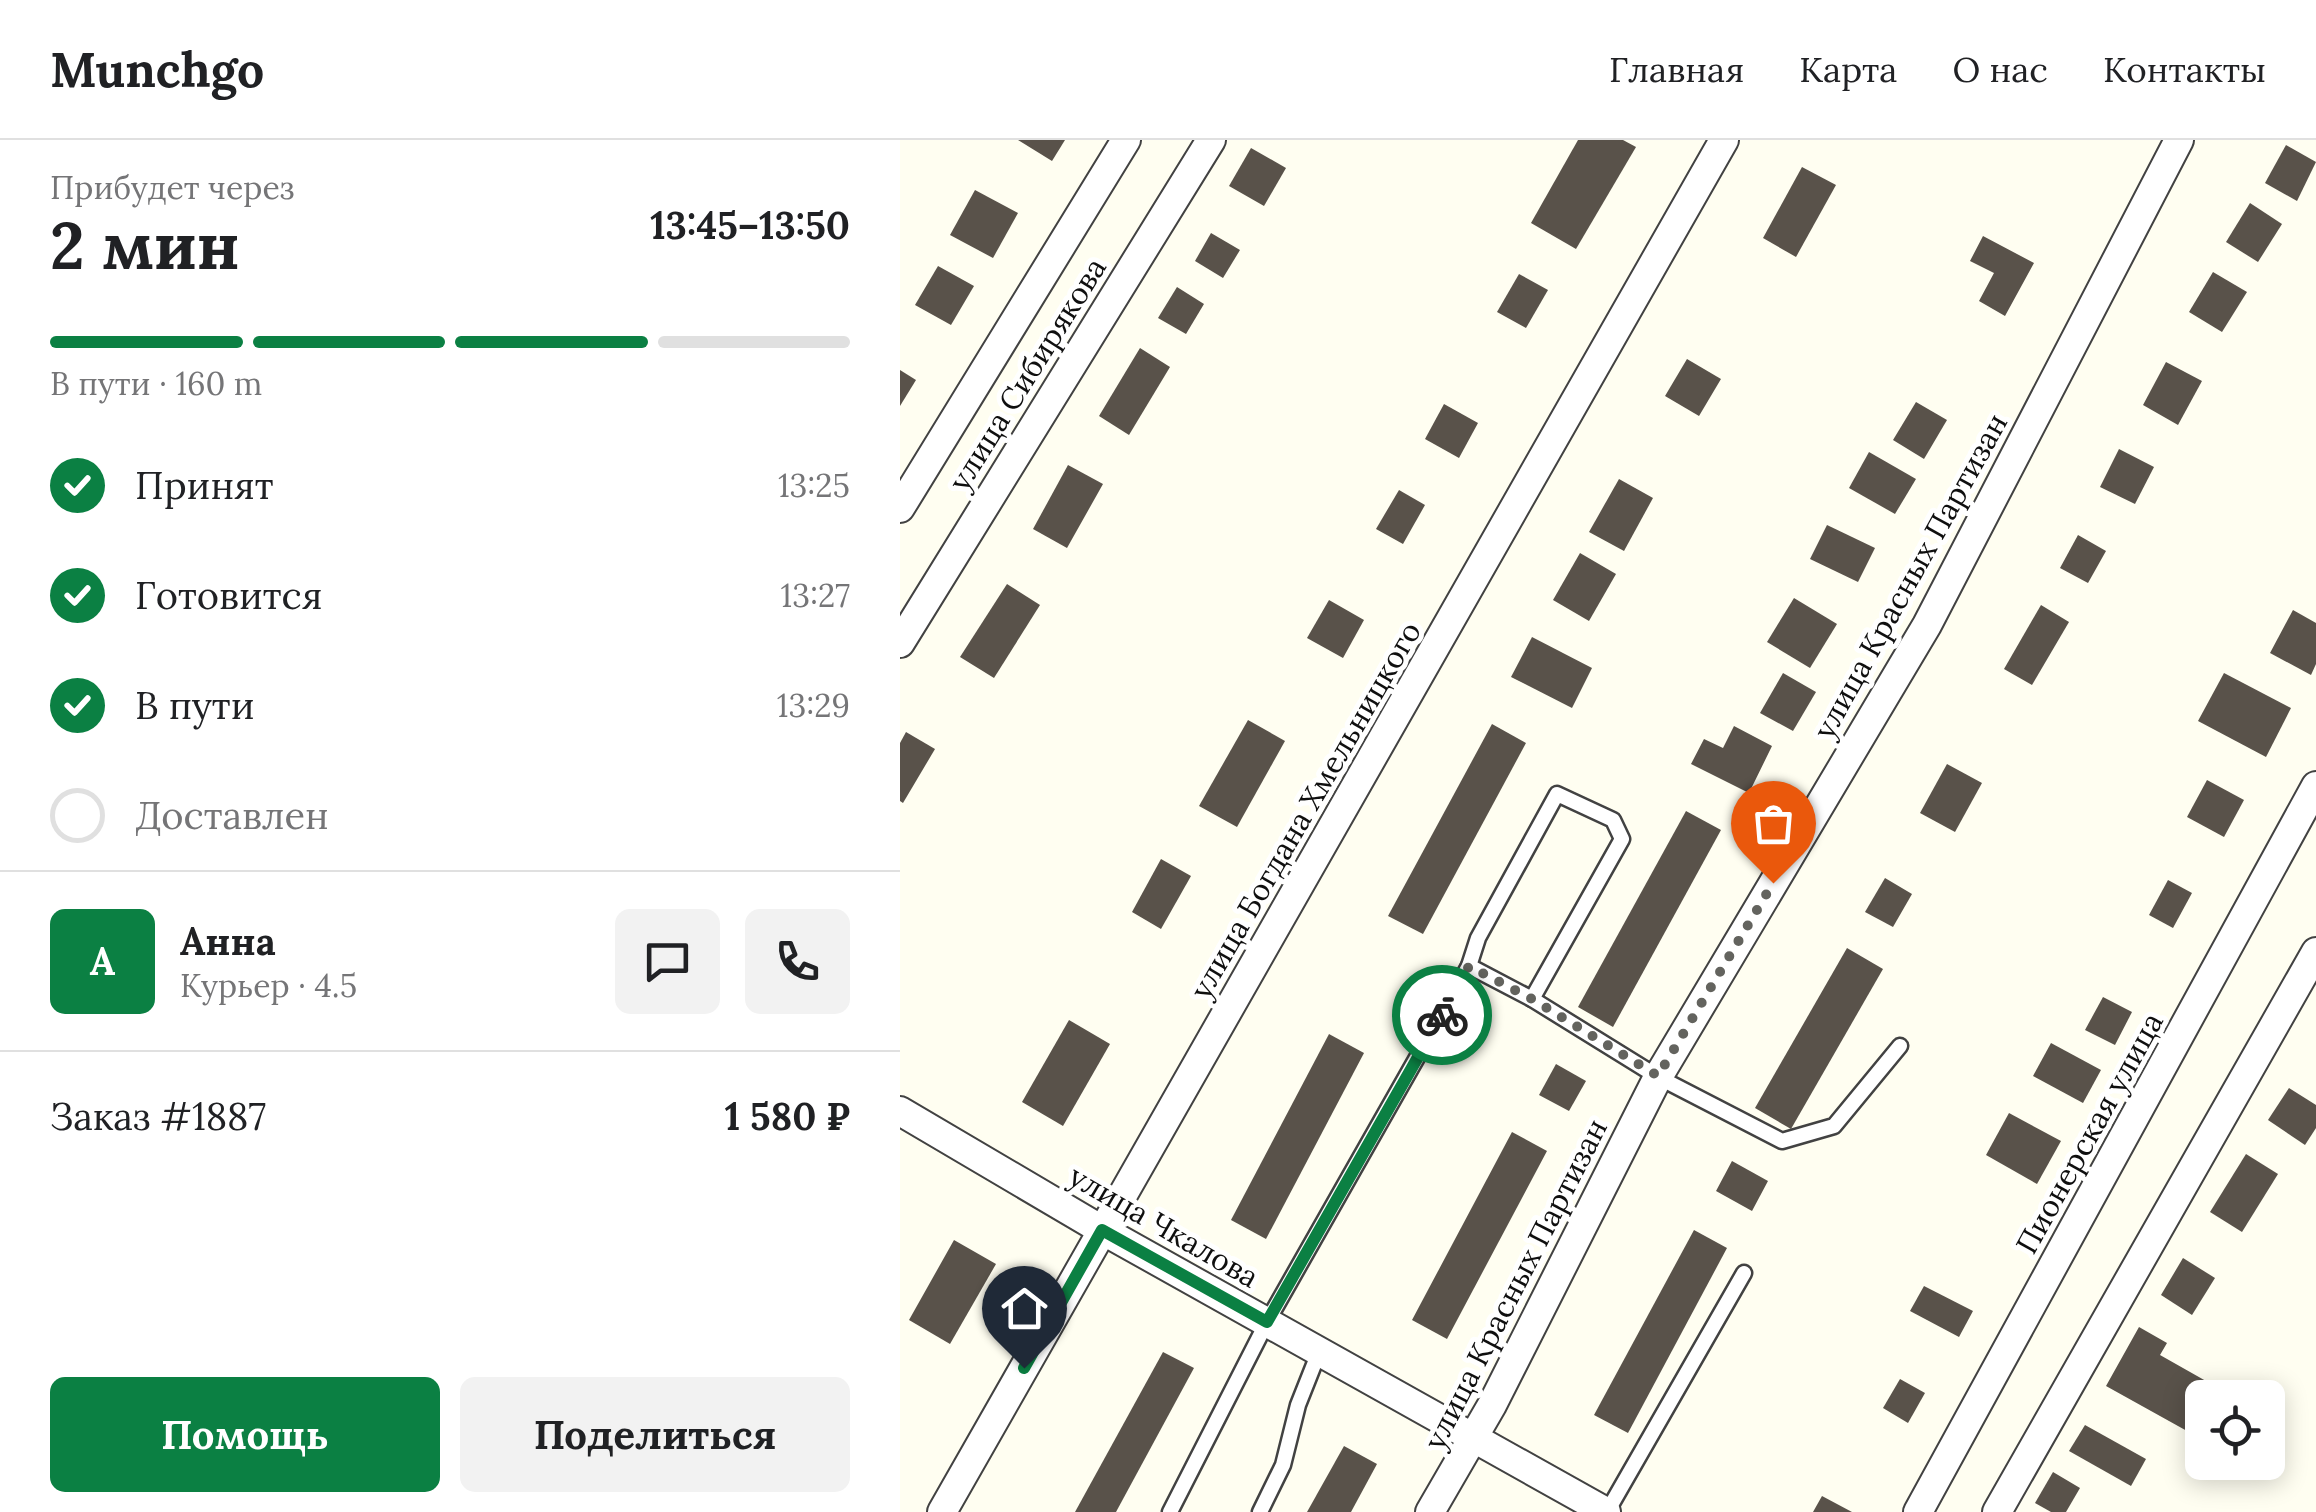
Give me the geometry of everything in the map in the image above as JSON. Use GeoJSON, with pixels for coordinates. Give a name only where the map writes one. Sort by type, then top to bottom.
{"type":"FeatureCollection","features":[{"type":"Feature","properties":{"kind":"street","name":"улица Сибирякова"},"geometry":{"type":"LineString","coordinates":[[900,508],[1126,140]]}},
{"type":"Feature","properties":{"kind":"street","name":"улица Сибирякова"},"geometry":{"type":"LineString","coordinates":[[900,643],[1211,140]]}},
{"type":"Feature","properties":{"kind":"street","name":"улица Богдана Хмельницкого"},"geometry":{"type":"LineString","coordinates":[[942,1512],[1724,140]]}},
{"type":"Feature","properties":{"kind":"street","name":"улица Красных Партизан"},"geometry":{"type":"LineString","coordinates":[[1430,1512],[1474,1440],[1658,1076],[1927,625],[2179,140]]}},
{"type":"Feature","properties":{"kind":"street","name":"Пионерская улица"},"geometry":{"type":"LineString","coordinates":[[1918,1512],[2316,786]]}},
{"type":"Feature","properties":{"kind":"street"},"geometry":{"type":"LineString","coordinates":[[1997,1512],[2316,952]]}},
{"type":"Feature","properties":{"kind":"street","name":"улица Чкалова"},"geometry":{"type":"LineString","coordinates":[[900,1110],[1102,1230],[1606,1512]]}},
{"type":"Feature","properties":{"kind":"lane"},"geometry":{"type":"LineString","coordinates":[[1170,1512],[1267,1322],[1469,966],[1478,938],[1557,794],[1612,820],[1622,839],[1532,999]]}},
{"type":"Feature","properties":{"kind":"lane"},"geometry":{"type":"LineString","coordinates":[[1469,966],[1532,999],[1658,1076],[1782,1141],[1834,1126],[1900,1046]]}},
{"type":"Feature","properties":{"kind":"lane"},"geometry":{"type":"LineString","coordinates":[[1606,1512],[1744,1274]]}},
{"type":"Feature","properties":{"kind":"lane"},"geometry":{"type":"LineString","coordinates":[[1260,1512],[1283,1465],[1298,1404],[1319,1352]]}},
{"type":"Feature","properties":{"kind":"building"},"geometry":{"type":"Polygon","coordinates":[[[1018,140],[1065,140],[1052,161],[1018,140]]]}},
{"type":"Feature","properties":{"kind":"building"},"geometry":{"type":"Polygon","coordinates":[[[1578,140],[1623,140],[1636,147],[1576,249],[1531,223],[1578,140]]]}},
{"type":"Feature","properties":{"kind":"building"},"geometry":{"type":"Polygon","coordinates":[[[2286,145],[2316,162],[2297,201],[2265,183],[2286,145]]]}},
{"type":"Feature","properties":{"kind":"building"},"geometry":{"type":"Polygon","coordinates":[[[1251,148],[1286,168],[1264,206],[1229,186],[1251,148]]]}},
{"type":"Feature","properties":{"kind":"building"},"geometry":{"type":"Polygon","coordinates":[[[1802,167],[1836,185],[1796,257],[1763,238],[1802,167]]]}},
{"type":"Feature","properties":{"kind":"building"},"geometry":{"type":"Polygon","coordinates":[[[975,190],[1018,213],[993,258],[950,235],[975,190]]]}},
{"type":"Feature","properties":{"kind":"building"},"geometry":{"type":"Polygon","coordinates":[[[2250,203],[2282,224],[2258,262],[2226,242],[2250,203]]]}},
{"type":"Feature","properties":{"kind":"building"},"geometry":{"type":"Polygon","coordinates":[[[1211,233],[1240,250],[1223,278],[1195,261],[1211,233]]]}},
{"type":"Feature","properties":{"kind":"building"},"geometry":{"type":"Polygon","coordinates":[[[1983,236],[2034,263],[2005,316],[1979,301],[1994,273],[1970,261],[1983,236]]]}},
{"type":"Feature","properties":{"kind":"building"},"geometry":{"type":"Polygon","coordinates":[[[938,266],[974,286],[951,325],[915,305],[938,266]]]}},
{"type":"Feature","properties":{"kind":"building"},"geometry":{"type":"Polygon","coordinates":[[[2213,272],[2247,292],[2222,332],[2189,312],[2213,272]]]}},
{"type":"Feature","properties":{"kind":"building"},"geometry":{"type":"Polygon","coordinates":[[[1519,274],[1548,290],[1526,328],[1497,312],[1519,274]]]}},
{"type":"Feature","properties":{"kind":"building"},"geometry":{"type":"Polygon","coordinates":[[[1177,287],[1204,304],[1186,334],[1158,318],[1177,287]]]}},
{"type":"Feature","properties":{"kind":"building"},"geometry":{"type":"Polygon","coordinates":[[[1140,348],[1170,367],[1129,435],[1099,416],[1140,348]]]}},
{"type":"Feature","properties":{"kind":"building"},"geometry":{"type":"Polygon","coordinates":[[[1687,359],[1721,379],[1699,416],[1665,396],[1687,359]]]}},
{"type":"Feature","properties":{"kind":"building"},"geometry":{"type":"Polygon","coordinates":[[[2166,362],[2202,381],[2178,425],[2143,405],[2166,362]]]}},
{"type":"Feature","properties":{"kind":"building"},"geometry":{"type":"Polygon","coordinates":[[[900,370],[916,380],[900,406],[900,370]]]}},
{"type":"Feature","properties":{"kind":"building"},"geometry":{"type":"Polygon","coordinates":[[[1916,402],[1947,420],[1924,459],[1893,440],[1916,402]]]}},
{"type":"Feature","properties":{"kind":"building"},"geometry":{"type":"Polygon","coordinates":[[[1444,404],[1478,423],[1459,458],[1425,439],[1444,404]]]}},
{"type":"Feature","properties":{"kind":"building"},"geometry":{"type":"Polygon","coordinates":[[[2119,449],[2154,467],[2135,504],[2100,487],[2119,449]]]}},
{"type":"Feature","properties":{"kind":"building"},"geometry":{"type":"Polygon","coordinates":[[[1869,452],[1916,479],[1895,514],[1849,488],[1869,452]]]}},
{"type":"Feature","properties":{"kind":"building"},"geometry":{"type":"Polygon","coordinates":[[[1068,465],[1103,484],[1067,548],[1033,529],[1068,465]]]}},
{"type":"Feature","properties":{"kind":"building"},"geometry":{"type":"Polygon","coordinates":[[[1619,479],[1653,498],[1624,551],[1589,532],[1619,479]]]}},
{"type":"Feature","properties":{"kind":"building"},"geometry":{"type":"Polygon","coordinates":[[[1399,490],[1425,505],[1403,544],[1376,529],[1399,490]]]}},
{"type":"Feature","properties":{"kind":"building"},"geometry":{"type":"Polygon","coordinates":[[[1827,525],[1875,548],[1858,582],[1810,559],[1827,525]]]}},
{"type":"Feature","properties":{"kind":"building"},"geometry":{"type":"Polygon","coordinates":[[[2078,535],[2106,551],[2088,583],[2060,568],[2078,535]]]}},
{"type":"Feature","properties":{"kind":"building"},"geometry":{"type":"Polygon","coordinates":[[[1580,553],[1616,574],[1589,621],[1553,600],[1580,553]]]}},
{"type":"Feature","properties":{"kind":"building"},"geometry":{"type":"Polygon","coordinates":[[[1007,584],[1040,605],[994,678],[960,657],[1007,584]]]}},
{"type":"Feature","properties":{"kind":"building"},"geometry":{"type":"Polygon","coordinates":[[[1794,598],[1837,624],[1810,668],[1767,642],[1794,598]]]}},
{"type":"Feature","properties":{"kind":"building"},"geometry":{"type":"Polygon","coordinates":[[[1329,600],[1364,620],[1343,658],[1307,638],[1329,600]]]}},
{"type":"Feature","properties":{"kind":"building"},"geometry":{"type":"Polygon","coordinates":[[[2041,605],[2069,622],[2032,685],[2004,669],[2041,605]]]}},
{"type":"Feature","properties":{"kind":"building"},"geometry":{"type":"Polygon","coordinates":[[[2293,610],[2316,623],[2316,664],[2311,675],[2270,653],[2293,610]]]}},
{"type":"Feature","properties":{"kind":"building"},"geometry":{"type":"Polygon","coordinates":[[[1532,637],[1592,668],[1572,708],[1511,677],[1532,637]]]}},
{"type":"Feature","properties":{"kind":"building"},"geometry":{"type":"Polygon","coordinates":[[[1783,673],[1816,692],[1793,731],[1760,713],[1783,673]]]}},
{"type":"Feature","properties":{"kind":"building"},"geometry":{"type":"Polygon","coordinates":[[[2224,673],[2291,708],[2266,757],[2198,721],[2224,673]]]}},
{"type":"Feature","properties":{"kind":"building"},"geometry":{"type":"Polygon","coordinates":[[[1248,720],[1285,741],[1237,827],[1199,806],[1248,720]]]}},
{"type":"Feature","properties":{"kind":"building"},"geometry":{"type":"Polygon","coordinates":[[[1492,724],[1526,743],[1423,934],[1388,916],[1492,724]]]}},
{"type":"Feature","properties":{"kind":"building"},"geometry":{"type":"Polygon","coordinates":[[[1734,726],[1772,746],[1749,793],[1691,764],[1704,739],[1723,748],[1734,726]]]}},
{"type":"Feature","properties":{"kind":"building"},"geometry":{"type":"Polygon","coordinates":[[[906,732],[935,749],[903,803],[900,743],[906,732]]]}},
{"type":"Feature","properties":{"kind":"building"},"geometry":{"type":"Polygon","coordinates":[[[1947,764],[1982,783],[1955,832],[1920,813],[1947,764]]]}},
{"type":"Feature","properties":{"kind":"building"},"geometry":{"type":"Polygon","coordinates":[[[2207,780],[2244,800],[2224,837],[2187,817],[2207,780]]]}},
{"type":"Feature","properties":{"kind":"building"},"geometry":{"type":"Polygon","coordinates":[[[1686,811],[1721,830],[1613,1027],[1578,1007],[1686,811]]]}},
{"type":"Feature","properties":{"kind":"building"},"geometry":{"type":"Polygon","coordinates":[[[1161,859],[1191,876],[1161,929],[1132,912],[1161,859]]]}},
{"type":"Feature","properties":{"kind":"building"},"geometry":{"type":"Polygon","coordinates":[[[1885,878],[1912,894],[1893,927],[1865,912],[1885,878]]]}},
{"type":"Feature","properties":{"kind":"building"},"geometry":{"type":"Polygon","coordinates":[[[2168,880],[2192,893],[2173,928],[2149,915],[2168,880]]]}},
{"type":"Feature","properties":{"kind":"building"},"geometry":{"type":"Polygon","coordinates":[[[1847,948],[1883,969],[1791,1129],[1755,1108],[1847,948]]]}},
{"type":"Feature","properties":{"kind":"building"},"geometry":{"type":"Polygon","coordinates":[[[2103,997],[2132,1012],[2115,1045],[2085,1030],[2103,997]]]}},
{"type":"Feature","properties":{"kind":"building"},"geometry":{"type":"Polygon","coordinates":[[[1069,1020],[1110,1044],[1063,1126],[1022,1102],[1069,1020]]]}},
{"type":"Feature","properties":{"kind":"building"},"geometry":{"type":"Polygon","coordinates":[[[1329,1034],[1364,1053],[1266,1239],[1231,1220],[1329,1034]]]}},
{"type":"Feature","properties":{"kind":"building"},"geometry":{"type":"Polygon","coordinates":[[[2051,1043],[2101,1070],[2083,1103],[2033,1076],[2051,1043]]]}},
{"type":"Feature","properties":{"kind":"building"},"geometry":{"type":"Polygon","coordinates":[[[1556,1064],[1586,1081],[1569,1111],[1539,1095],[1556,1064]]]}},
{"type":"Feature","properties":{"kind":"building"},"geometry":{"type":"Polygon","coordinates":[[[2289,1088],[2316,1105],[2316,1128],[2305,1145],[2268,1120],[2289,1088]]]}},
{"type":"Feature","properties":{"kind":"building"},"geometry":{"type":"Polygon","coordinates":[[[2009,1113],[2061,1141],[2037,1184],[1986,1155],[2009,1113]]]}},
{"type":"Feature","properties":{"kind":"building"},"geometry":{"type":"Polygon","coordinates":[[[1512,1132],[1547,1151],[1447,1339],[1412,1320],[1512,1132]]]}},
{"type":"Feature","properties":{"kind":"building"},"geometry":{"type":"Polygon","coordinates":[[[2246,1154],[2278,1174],[2242,1232],[2210,1212],[2246,1154]]]}},
{"type":"Feature","properties":{"kind":"building"},"geometry":{"type":"Polygon","coordinates":[[[1732,1161],[1768,1181],[1752,1211],[1716,1191],[1732,1161]]]}},
{"type":"Feature","properties":{"kind":"building"},"geometry":{"type":"Polygon","coordinates":[[[1694,1230],[1727,1248],[1628,1433],[1594,1415],[1694,1230]]]}},
{"type":"Feature","properties":{"kind":"building"},"geometry":{"type":"Polygon","coordinates":[[[954,1240],[996,1264],[950,1344],[909,1320],[954,1240]]]}},
{"type":"Feature","properties":{"kind":"building"},"geometry":{"type":"Polygon","coordinates":[[[2183,1258],[2215,1278],[2192,1315],[2161,1295],[2183,1258]]]}},
{"type":"Feature","properties":{"kind":"building"},"geometry":{"type":"Polygon","coordinates":[[[1924,1286],[1973,1311],[1959,1337],[1910,1311],[1924,1286]]]}},
{"type":"Feature","properties":{"kind":"building"},"geometry":{"type":"Polygon","coordinates":[[[2139,1327],[2167,1343],[2160,1355],[2204,1380],[2185,1380],[2185,1430],[2106,1386],[2139,1327]]]}},
{"type":"Feature","properties":{"kind":"building"},"geometry":{"type":"Polygon","coordinates":[[[1163,1352],[1194,1368],[1116,1512],[1075,1512],[1163,1352]]]}},
{"type":"Feature","properties":{"kind":"building"},"geometry":{"type":"Polygon","coordinates":[[[1900,1379],[1925,1393],[1908,1423],[1883,1408],[1900,1379]]]}},
{"type":"Feature","properties":{"kind":"building"},"geometry":{"type":"Polygon","coordinates":[[[2085,1425],[2146,1459],[2131,1486],[2069,1451],[2085,1425]]]}},
{"type":"Feature","properties":{"kind":"building"},"geometry":{"type":"Polygon","coordinates":[[[1344,1446],[1377,1464],[1351,1512],[1307,1512],[1344,1446]]]}},
{"type":"Feature","properties":{"kind":"building"},"geometry":{"type":"Polygon","coordinates":[[[2053,1472],[2080,1488],[2066,1512],[2051,1512],[2035,1503],[2053,1472]]]}},
{"type":"Feature","properties":{"kind":"building"},"geometry":{"type":"Polygon","coordinates":[[[1822,1496],[1852,1512],[1813,1512],[1822,1496]]]}},
{"type":"Feature","properties":{"kind":"way so far"},"geometry":{"type":"LineString","coordinates":[[1442,1015],[1469,966],[1532,999],[1658,1076],[1773,883]]}},
{"type":"Feature","properties":{"kind":"route"},"geometry":{"type":"LineString","coordinates":[[1024,1368],[1102,1230],[1267,1322],[1442,1015]]}}]}
